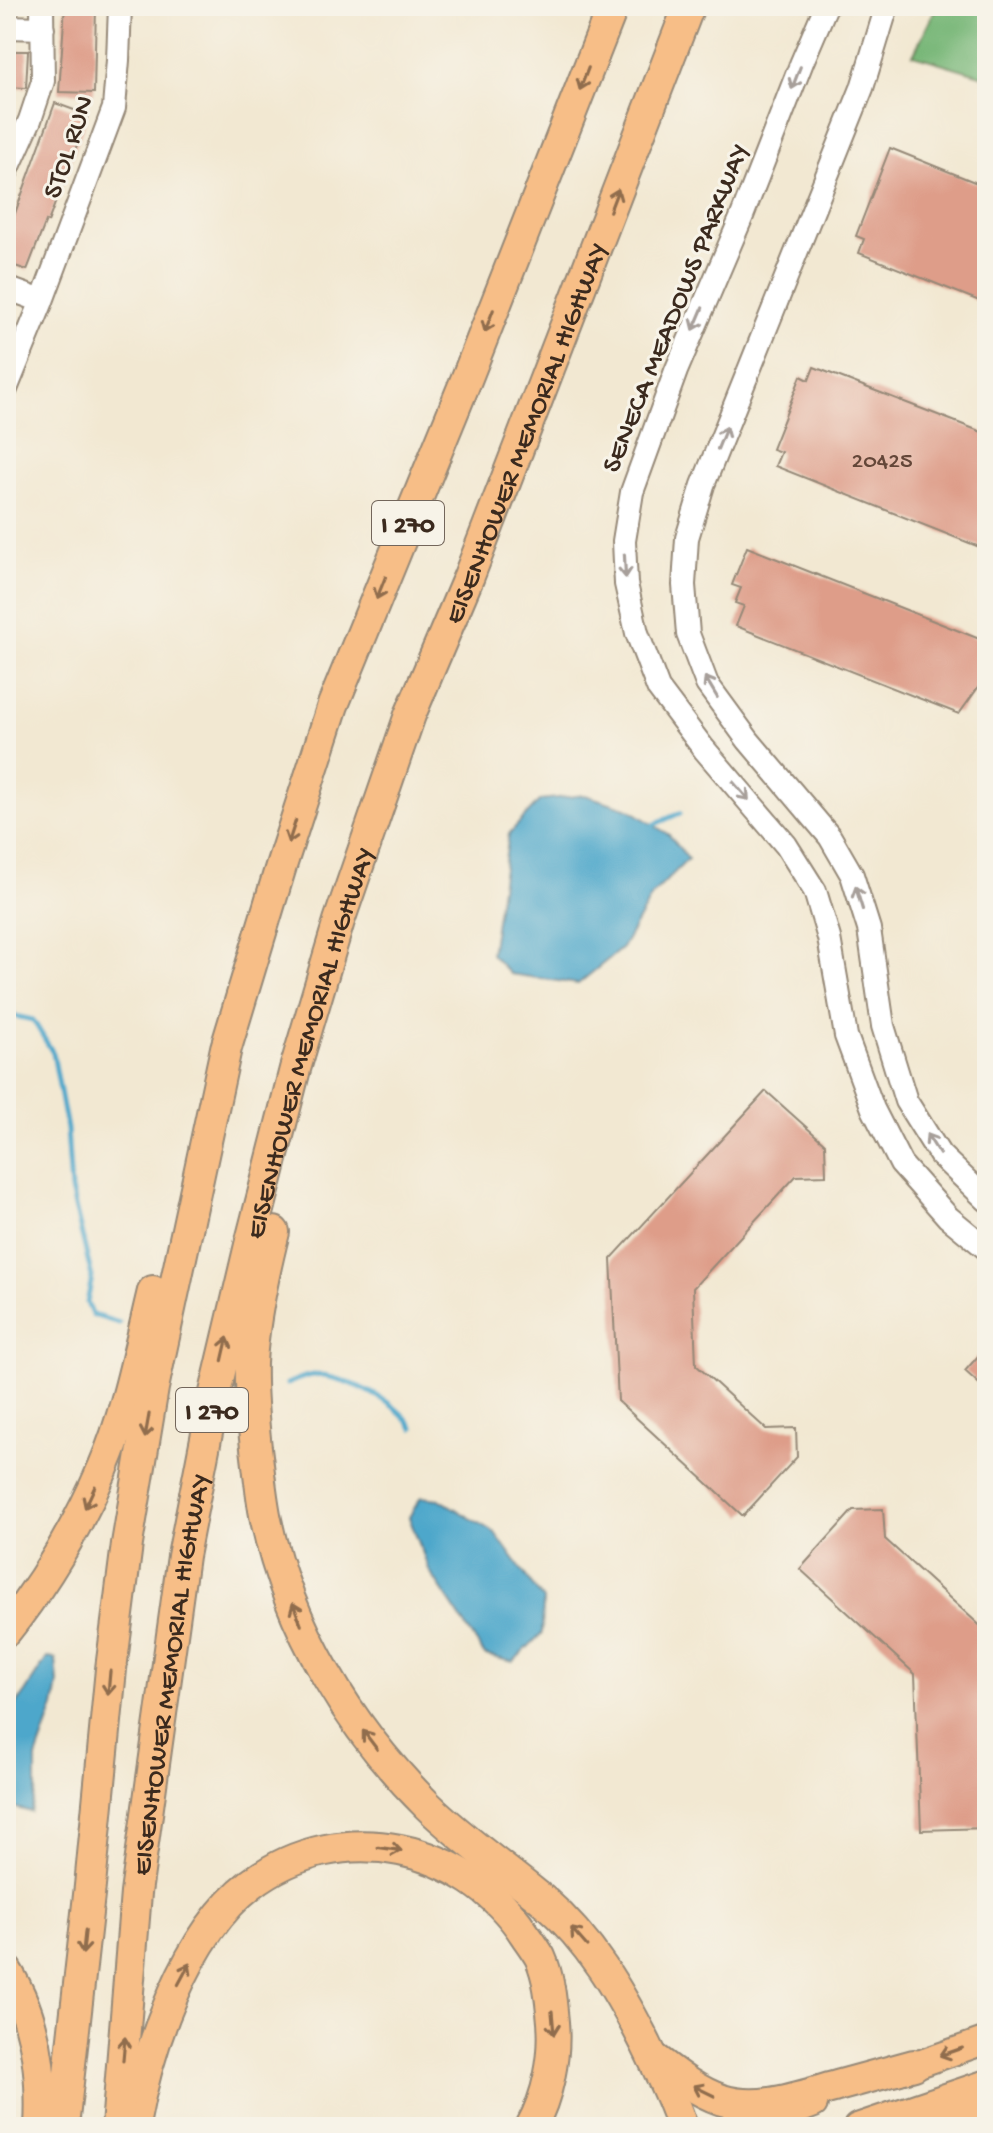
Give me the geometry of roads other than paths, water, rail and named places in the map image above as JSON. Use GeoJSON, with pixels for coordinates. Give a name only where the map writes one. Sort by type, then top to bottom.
{"type":"FeatureCollection","features":[{"type":"Feature","properties":{"kind":"highway","name":"EISENHOWER MEMORIAL HIGHWAY"},"geometry":{"type":"LineString","coordinates":[[63,2127],[127,1544],[153,1388],[226,1048],[333,705],[466,380],[613,6]]}},
{"type":"Feature","properties":{"kind":"highway","name":"EISENHOWER MEMORIAL HIGHWAY"},"geometry":{"type":"LineString","coordinates":[[117,2127],[140,1861],[183,1556],[214,1397],[295,1069],[339,921],[410,715],[469,576],[689,6]]}},
{"type":"Feature","properties":{"kind":"highway"},"geometry":{"type":"LineString","coordinates":[[410,715],[357,927],[313,1073],[258,1307],[251,1361],[252,1413],[266,1520],[282,1575],[304,1632],[332,1684],[366,1735],[394,1771],[430,1808],[546,1903],[597,1958],[622,1996],[682,2127]]}},
{"type":"Feature","properties":{"kind":"highway"},"geometry":{"type":"LineString","coordinates":[[6,1631],[27,1605],[54,1561],[104,1466],[132,1382],[169,1222],[226,1048]]}},
{"type":"Feature","properties":{"kind":"highway"},"geometry":{"type":"LineString","coordinates":[[134,2127],[158,2033],[177,1986],[201,1942],[226,1908],[251,1884],[285,1864],[322,1851],[363,1846],[409,1852],[467,1875],[494,1896],[516,1921],[540,1957],[550,1990],[554,2040],[549,2077],[531,2127]]}},
{"type":"Feature","properties":{"kind":"highway"},"geometry":{"type":"LineString","coordinates":[[6,1970],[23,2002],[32,2030],[42,2095],[40,2127]]}},
{"type":"Feature","properties":{"kind":"highway"},"geometry":{"type":"LineString","coordinates":[[652,2056],[682,2080],[705,2093],[725,2101],[746,2104],[787,2100],[914,2065]]}},
{"type":"Feature","properties":{"kind":"highway"},"geometry":{"type":"LineString","coordinates":[[914,2127],[987,2101]]}},
{"type":"Feature","properties":{"kind":"main road"},"geometry":{"type":"LineString","coordinates":[[754,2127],[987,2040]]}},
{"type":"Feature","properties":{"kind":"main road"},"geometry":{"type":"LineString","coordinates":[[870,2122],[987,2066]]}},
{"type":"Feature","properties":{"kind":"main road"},"geometry":{"type":"LineString","coordinates":[[870,2122],[987,2083]]}},
{"type":"Feature","properties":{"kind":"street","name":"STOL RUN"},"geometry":{"type":"LineString","coordinates":[[8,379],[42,301],[114,108],[120,6]]}},
{"type":"Feature","properties":{"kind":"street","name":"SENECA MEADOWS PARKWAY"},"geometry":{"type":"LineString","coordinates":[[826,6],[676,371],[632,492],[624,541],[626,584],[637,633],[658,688],[704,749],[786,845],[815,891],[829,938],[846,1036],[873,1109],[901,1164],[948,1217],[987,1249]]}},
{"type":"Feature","properties":{"kind":"street"},"geometry":{"type":"LineString","coordinates":[[887,6],[862,88],[703,485],[687,538],[684,585],[688,634],[707,684],[748,740],[830,837],[852,875],[869,929],[883,1026],[906,1101],[940,1155],[987,1200]]}},
{"type":"Feature","properties":{"kind":"street"},"geometry":{"type":"LineString","coordinates":[[6,27],[43,17],[43,81],[30,120],[6,173]]}},
{"type":"Feature","properties":{"kind":"street"},"geometry":{"type":"LineString","coordinates":[[6,288],[42,301]]}},
{"type":"Feature","properties":{"kind":"water"},"geometry":{"type":"Polygon","coordinates":[[[585,795],[629,809],[669,835],[688,859],[653,894],[622,948],[578,984],[510,974],[491,954],[509,834],[540,800],[585,795]]]}},
{"type":"Feature","properties":{"kind":"water"},"geometry":{"type":"Polygon","coordinates":[[[421,1497],[439,1499],[495,1533],[543,1600],[542,1633],[513,1662],[485,1655],[430,1572],[409,1517],[421,1497]]]}},
{"type":"Feature","properties":{"kind":"water"},"geometry":{"type":"Polygon","coordinates":[[[47,1658],[56,1659],[58,1683],[54,1707],[36,1758],[36,1790],[31,1812],[6,1805],[6,1718],[47,1658]]]}},
{"type":"Feature","properties":{"kind":"waterway"},"geometry":{"type":"LineString","coordinates":[[653,825],[680,813]]}},
{"type":"Feature","properties":{"kind":"waterway"},"geometry":{"type":"LineString","coordinates":[[6,1014],[33,1020],[53,1053],[67,1129],[71,1190],[92,1277],[87,1303],[93,1315],[119,1323]]}},
{"type":"Feature","properties":{"kind":"waterway"},"geometry":{"type":"LineString","coordinates":[[287,1384],[313,1375],[343,1381],[384,1400],[413,1428]]}}]}
